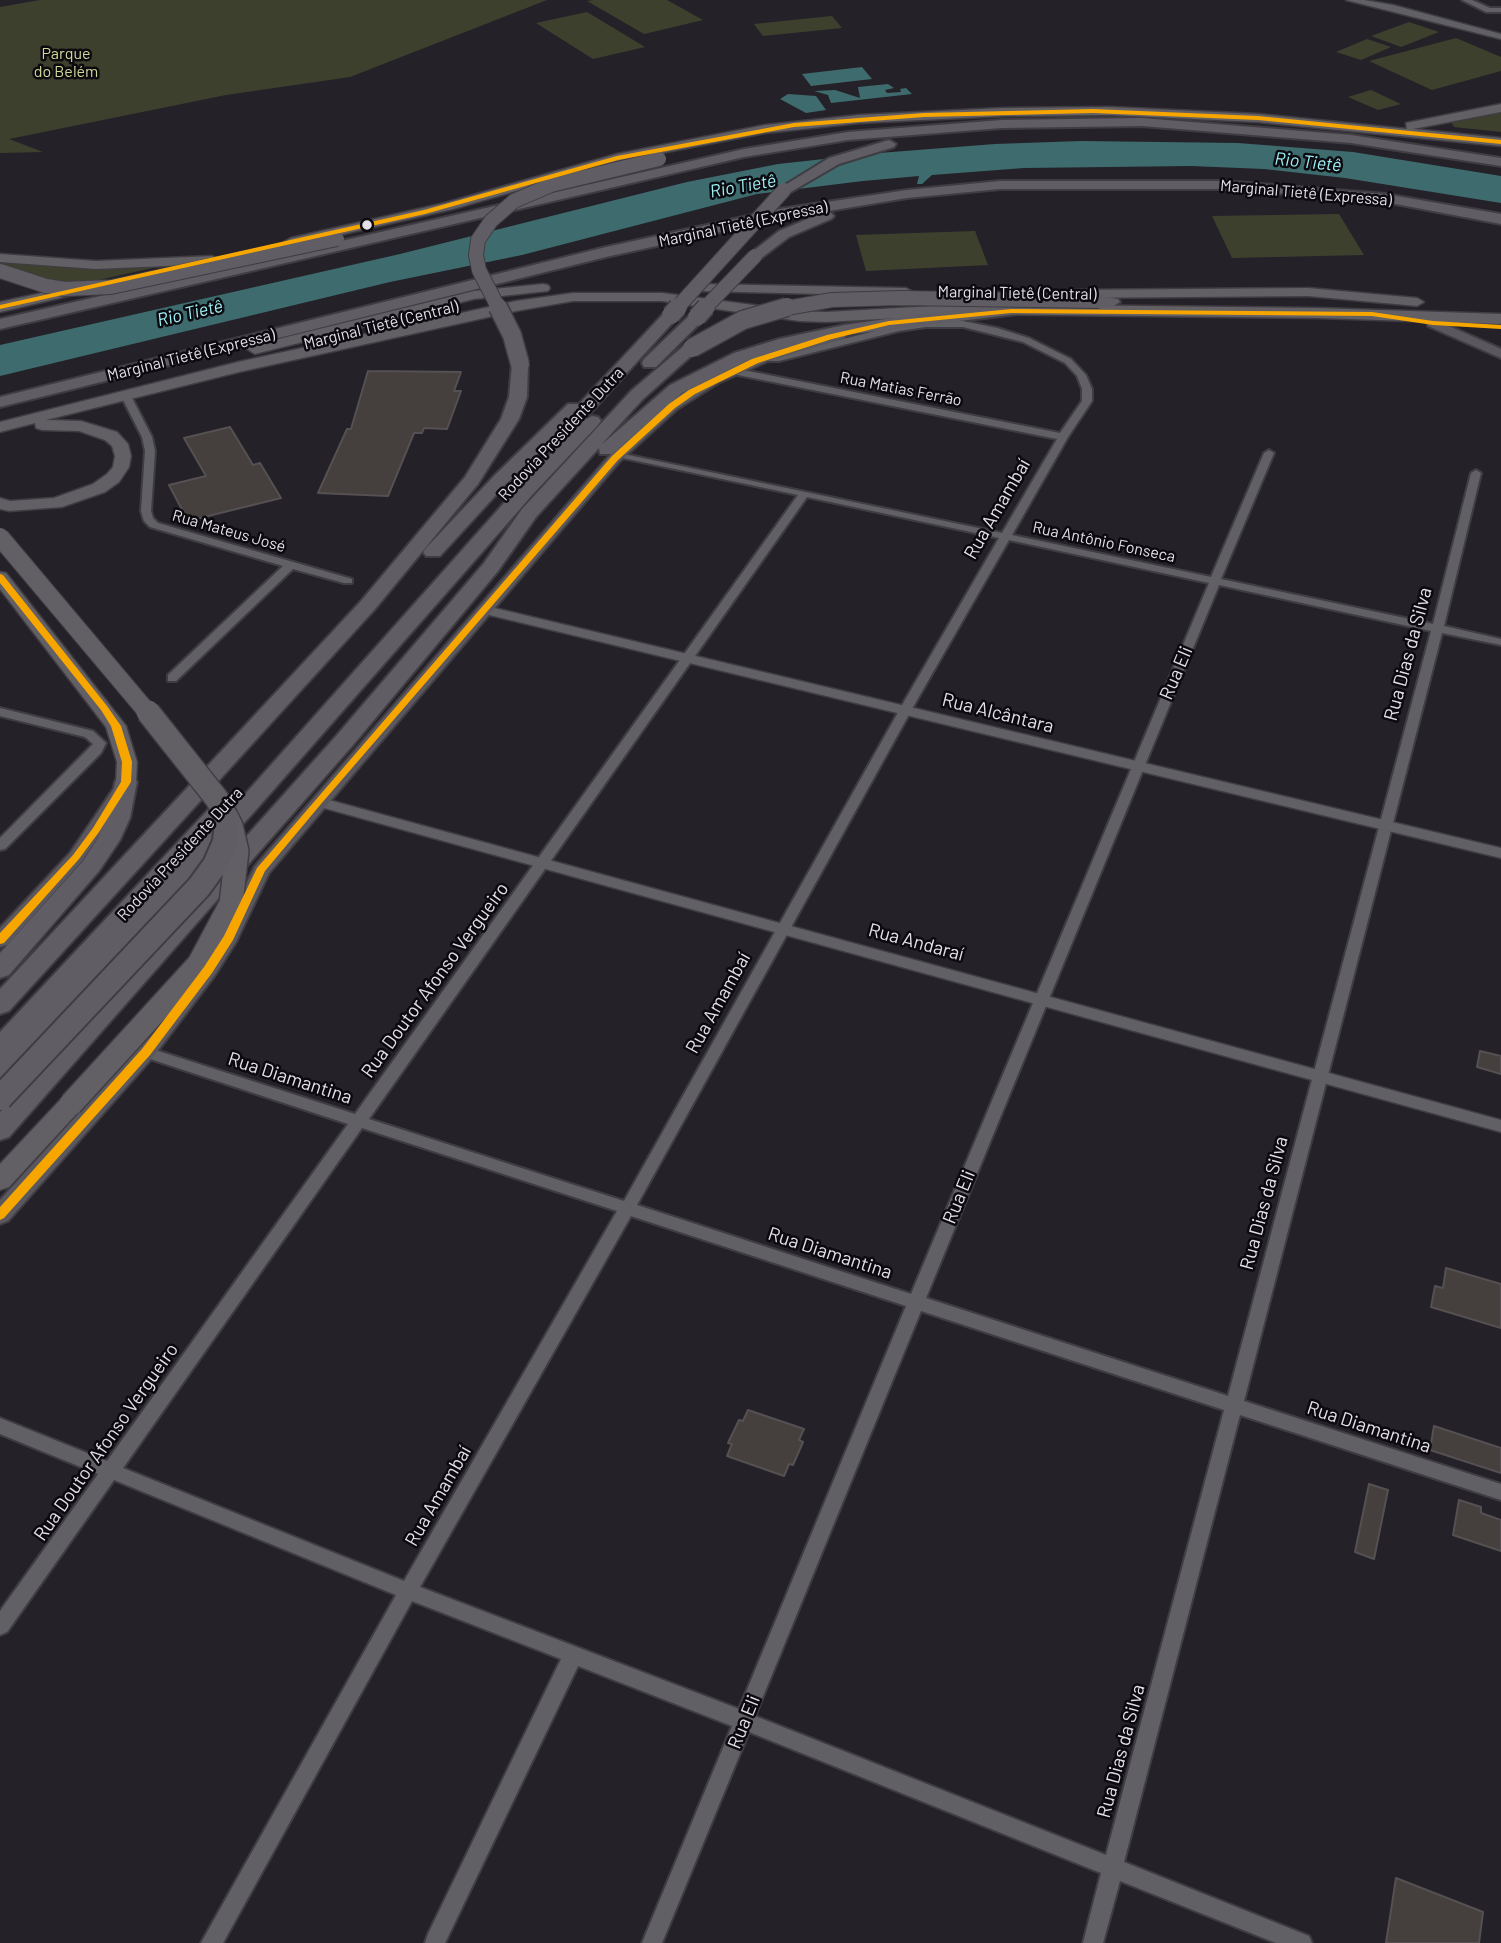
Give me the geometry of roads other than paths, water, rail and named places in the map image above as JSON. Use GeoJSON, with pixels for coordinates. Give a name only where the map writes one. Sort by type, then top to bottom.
{"type":"FeatureCollection","features":[{"type":"Feature","properties":{"kind":"highway"},"geometry":{"type":"LineString","coordinates":[[1374,129],[1410,126],[1501,108]]}},
{"type":"Feature","properties":{"kind":"highway"},"geometry":{"type":"LineString","coordinates":[[0,307],[437,209],[617,158],[794,125],[925,115],[1110,111],[1245,117],[1501,142]]}},
{"type":"Feature","properties":{"kind":"highway"},"geometry":{"type":"LineString","coordinates":[[711,154],[720,143],[925,115]]}},
{"type":"Feature","properties":{"kind":"highway"},"geometry":{"type":"LineString","coordinates":[[711,154],[813,137],[957,120],[1094,116],[1200,119],[1355,133],[1501,153]]}},
{"type":"Feature","properties":{"kind":"highway"},"geometry":{"type":"LineString","coordinates":[[0,324],[463,217],[711,154],[848,136],[1002,124],[1142,122],[1274,131],[1410,146],[1501,162]]}},
{"type":"Feature","properties":{"kind":"highway","name":"Rodovia Presidente Dutra"},"geometry":{"type":"LineString","coordinates":[[0,1048],[269,759],[784,190],[834,161],[893,143],[958,135],[1047,130],[1274,131]]}},
{"type":"Feature","properties":{"kind":"highway"},"geometry":{"type":"LineString","coordinates":[[1425,133],[1451,140],[1501,147]]}},
{"type":"Feature","properties":{"kind":"highway","name":"Rodovia Presidente Dutra"},"geometry":{"type":"LineString","coordinates":[[0,1005],[368,605],[472,481],[509,419],[518,397],[520,364],[512,335],[479,270],[476,256],[478,240],[491,221],[514,201],[551,185],[659,159],[711,154]]}},
{"type":"Feature","properties":{"kind":"highway","name":"Rodovia Presidente Dutra"},"geometry":{"type":"LineString","coordinates":[[0,1074],[278,773],[534,481],[755,256],[784,234],[836,213],[1034,185]]}},
{"type":"Feature","properties":{"kind":"highway","name":"Marginal Tietê (Expressa)"},"geometry":{"type":"LineString","coordinates":[[0,402],[508,276],[780,214],[907,194],[1034,185],[1223,185],[1365,198],[1501,221]]}},
{"type":"Feature","properties":{"kind":"highway"},"geometry":{"type":"LineString","coordinates":[[0,271],[46,286],[65,289],[111,287],[441,218],[463,217]]}},
{"type":"Feature","properties":{"kind":"highway"},"geometry":{"type":"LineString","coordinates":[[0,258],[96,265],[212,260]]}},
{"type":"Feature","properties":{"kind":"highway","name":"Marginal Tietê (Central)"},"geometry":{"type":"LineString","coordinates":[[0,411],[475,298],[533,289],[618,285],[1128,295],[1274,292],[1501,309]]}},
{"type":"Feature","properties":{"kind":"highway"},"geometry":{"type":"LineString","coordinates":[[0,317],[149,289]]}},
{"type":"Feature","properties":{"kind":"highway"},"geometry":{"type":"LineString","coordinates":[[0,428],[239,367],[516,306],[594,296],[662,297],[799,316],[858,316],[970,309],[1011,312],[1372,314],[1501,318]]}},
{"type":"Feature","properties":{"kind":"highway","name":"Marginal Tietê (Central)"},"geometry":{"type":"LineString","coordinates":[[0,419],[201,370],[475,298]]}},
{"type":"Feature","properties":{"kind":"highway"},"geometry":{"type":"LineString","coordinates":[[0,1130],[345,740],[491,567],[529,513],[628,405],[654,378],[692,348],[743,320],[792,306],[832,300],[888,298],[1360,307],[1501,318]]}},
{"type":"Feature","properties":{"kind":"highway"},"geometry":{"type":"LineString","coordinates":[[1106,301],[1285,298],[1449,307]]}},
{"type":"Feature","properties":{"kind":"highway"},"geometry":{"type":"LineString","coordinates":[[491,567],[511,554],[608,448],[676,389],[709,371],[760,351],[814,336],[889,323],[1011,312]]}},
{"type":"Feature","properties":{"kind":"highway"},"geometry":{"type":"LineString","coordinates":[[1372,314],[1433,323],[1501,327]]}},
{"type":"Feature","properties":{"kind":"highway"},"geometry":{"type":"LineString","coordinates":[[201,370],[426,324],[440,324]]}},
{"type":"Feature","properties":{"kind":"highway"},"geometry":{"type":"LineString","coordinates":[[181,810],[251,747],[500,480],[589,394],[615,374]]}},
{"type":"Feature","properties":{"kind":"highway"},"geometry":{"type":"LineString","coordinates":[[0,428],[61,424],[81,426],[111,436],[120,444],[123,456],[121,467],[113,478],[99,488],[56,503],[9,506],[0,503]]}},
{"type":"Feature","properties":{"kind":"highway"},"geometry":{"type":"LineString","coordinates":[[0,537],[128,688],[217,799],[237,851],[231,904],[199,964],[0,1180]]}},
{"type":"Feature","properties":{"kind":"highway"},"geometry":{"type":"LineString","coordinates":[[0,577],[116,726],[127,762],[119,818],[109,840],[91,866],[0,969]]}},
{"type":"Feature","properties":{"kind":"highway"},"geometry":{"type":"LineString","coordinates":[[0,1098],[199,887],[215,865],[225,842],[226,819]]}},
{"type":"Feature","properties":{"kind":"main road","name":"Rua Amambaí"},"geometry":{"type":"LineString","coordinates":[[0,1215],[146,1052],[208,970],[242,913],[261,870],[618,454],[672,406],[733,371],[830,337],[889,323]]}},
{"type":"Feature","properties":{"kind":"main road"},"geometry":{"type":"LineString","coordinates":[[1433,323],[1480,342],[1501,354]]}},
{"type":"Feature","properties":{"kind":"main road"},"geometry":{"type":"LineString","coordinates":[[0,940],[76,857],[126,782]]}},
{"type":"Feature","properties":{"kind":"street"},"geometry":{"type":"LineString","coordinates":[[1350,0],[1390,6]]}},
{"type":"Feature","properties":{"kind":"street"},"geometry":{"type":"LineString","coordinates":[[1373,0],[1501,37]]}},
{"type":"Feature","properties":{"kind":"street"},"geometry":{"type":"LineString","coordinates":[[1466,0],[1489,10],[1500,10]]}},
{"type":"Feature","properties":{"kind":"street","name":"Rua Amambaí"},"geometry":{"type":"LineString","coordinates":[[211,1943],[627,1209],[905,710],[1087,401],[1087,389],[1081,375],[1068,361],[1052,351],[994,330],[963,324],[926,324],[857,337],[779,358],[764,358]]}},
{"type":"Feature","properties":{"kind":"street","name":"Rua Matias Ferrão"},"geometry":{"type":"LineString","coordinates":[[733,371],[1063,438]]}},
{"type":"Feature","properties":{"kind":"street","name":"Rua Mateus José"},"geometry":{"type":"LineString","coordinates":[[126,396],[147,437],[150,451],[146,511],[154,525],[348,581]]}},
{"type":"Feature","properties":{"kind":"street","name":"Rua Eli"},"geometry":{"type":"LineString","coordinates":[[652,1943],[1137,766],[1269,453]]}},
{"type":"Feature","properties":{"kind":"street","name":"Rua Antônio Fonseca"},"geometry":{"type":"LineString","coordinates":[[618,454],[1501,642]]}},
{"type":"Feature","properties":{"kind":"street","name":"Rua Dias da Silva"},"geometry":{"type":"LineString","coordinates":[[1093,1943],[1476,473]]}},
{"type":"Feature","properties":{"kind":"street","name":"Rua Doutor Afonso Vergueiro"},"geometry":{"type":"LineString","coordinates":[[0,1626],[804,494]]}},
{"type":"Feature","properties":{"kind":"street"},"geometry":{"type":"LineString","coordinates":[[172,678],[290,565]]}},
{"type":"Feature","properties":{"kind":"street","name":"Rua Alcântara"},"geometry":{"type":"LineString","coordinates":[[486,610],[1501,853]]}},
{"type":"Feature","properties":{"kind":"street"},"geometry":{"type":"LineString","coordinates":[[0,712],[89,734],[100,743],[97,750],[0,846]]}},
{"type":"Feature","properties":{"kind":"street","name":"Rua Andaraí"},"geometry":{"type":"LineString","coordinates":[[318,802],[1501,1126]]}},
{"type":"Feature","properties":{"kind":"street","name":"Rua Diamantina"},"geometry":{"type":"LineString","coordinates":[[146,1052],[1501,1492]]}},
{"type":"Feature","properties":{"kind":"street"},"geometry":{"type":"LineString","coordinates":[[0,1426],[408,1592],[744,1721],[1302,1943]]}},
{"type":"Feature","properties":{"kind":"street"},"geometry":{"type":"LineString","coordinates":[[435,1941],[573,1655]]}},
{"type":"Feature","properties":{"kind":"water"},"geometry":{"type":"Polygon","coordinates":[[[862,67],[872,79],[811,86],[802,74],[862,67]]]}},
{"type":"Feature","properties":{"kind":"water"},"geometry":{"type":"Polygon","coordinates":[[[888,84],[894,88],[885,90],[887,93],[901,92],[900,89],[906,88],[912,94],[831,103],[828,95],[814,91],[835,90],[860,98],[858,87],[888,84]]]}},
{"type":"Feature","properties":{"kind":"water"},"geometry":{"type":"Polygon","coordinates":[[[788,94],[816,96],[826,110],[806,113],[780,99],[788,94]]]}},
{"type":"Feature","properties":{"kind":"water","name":"Rio Tietê"},"geometry":{"type":"Polygon","coordinates":[[[1081,141],[1238,143],[1353,152],[1501,176],[1501,203],[1345,178],[1264,169],[1191,166],[1024,168],[932,175],[922,184],[917,184],[919,176],[863,181],[757,194],[522,255],[390,282],[0,376],[0,345],[400,254],[687,182],[778,164],[879,153],[995,144],[1081,141]]]}},
{"type":"Feature","properties":{"kind":"park label","name":"Parque do Belém"},"geometry":{"type":"Point","coordinates":[66,63]}}]}
